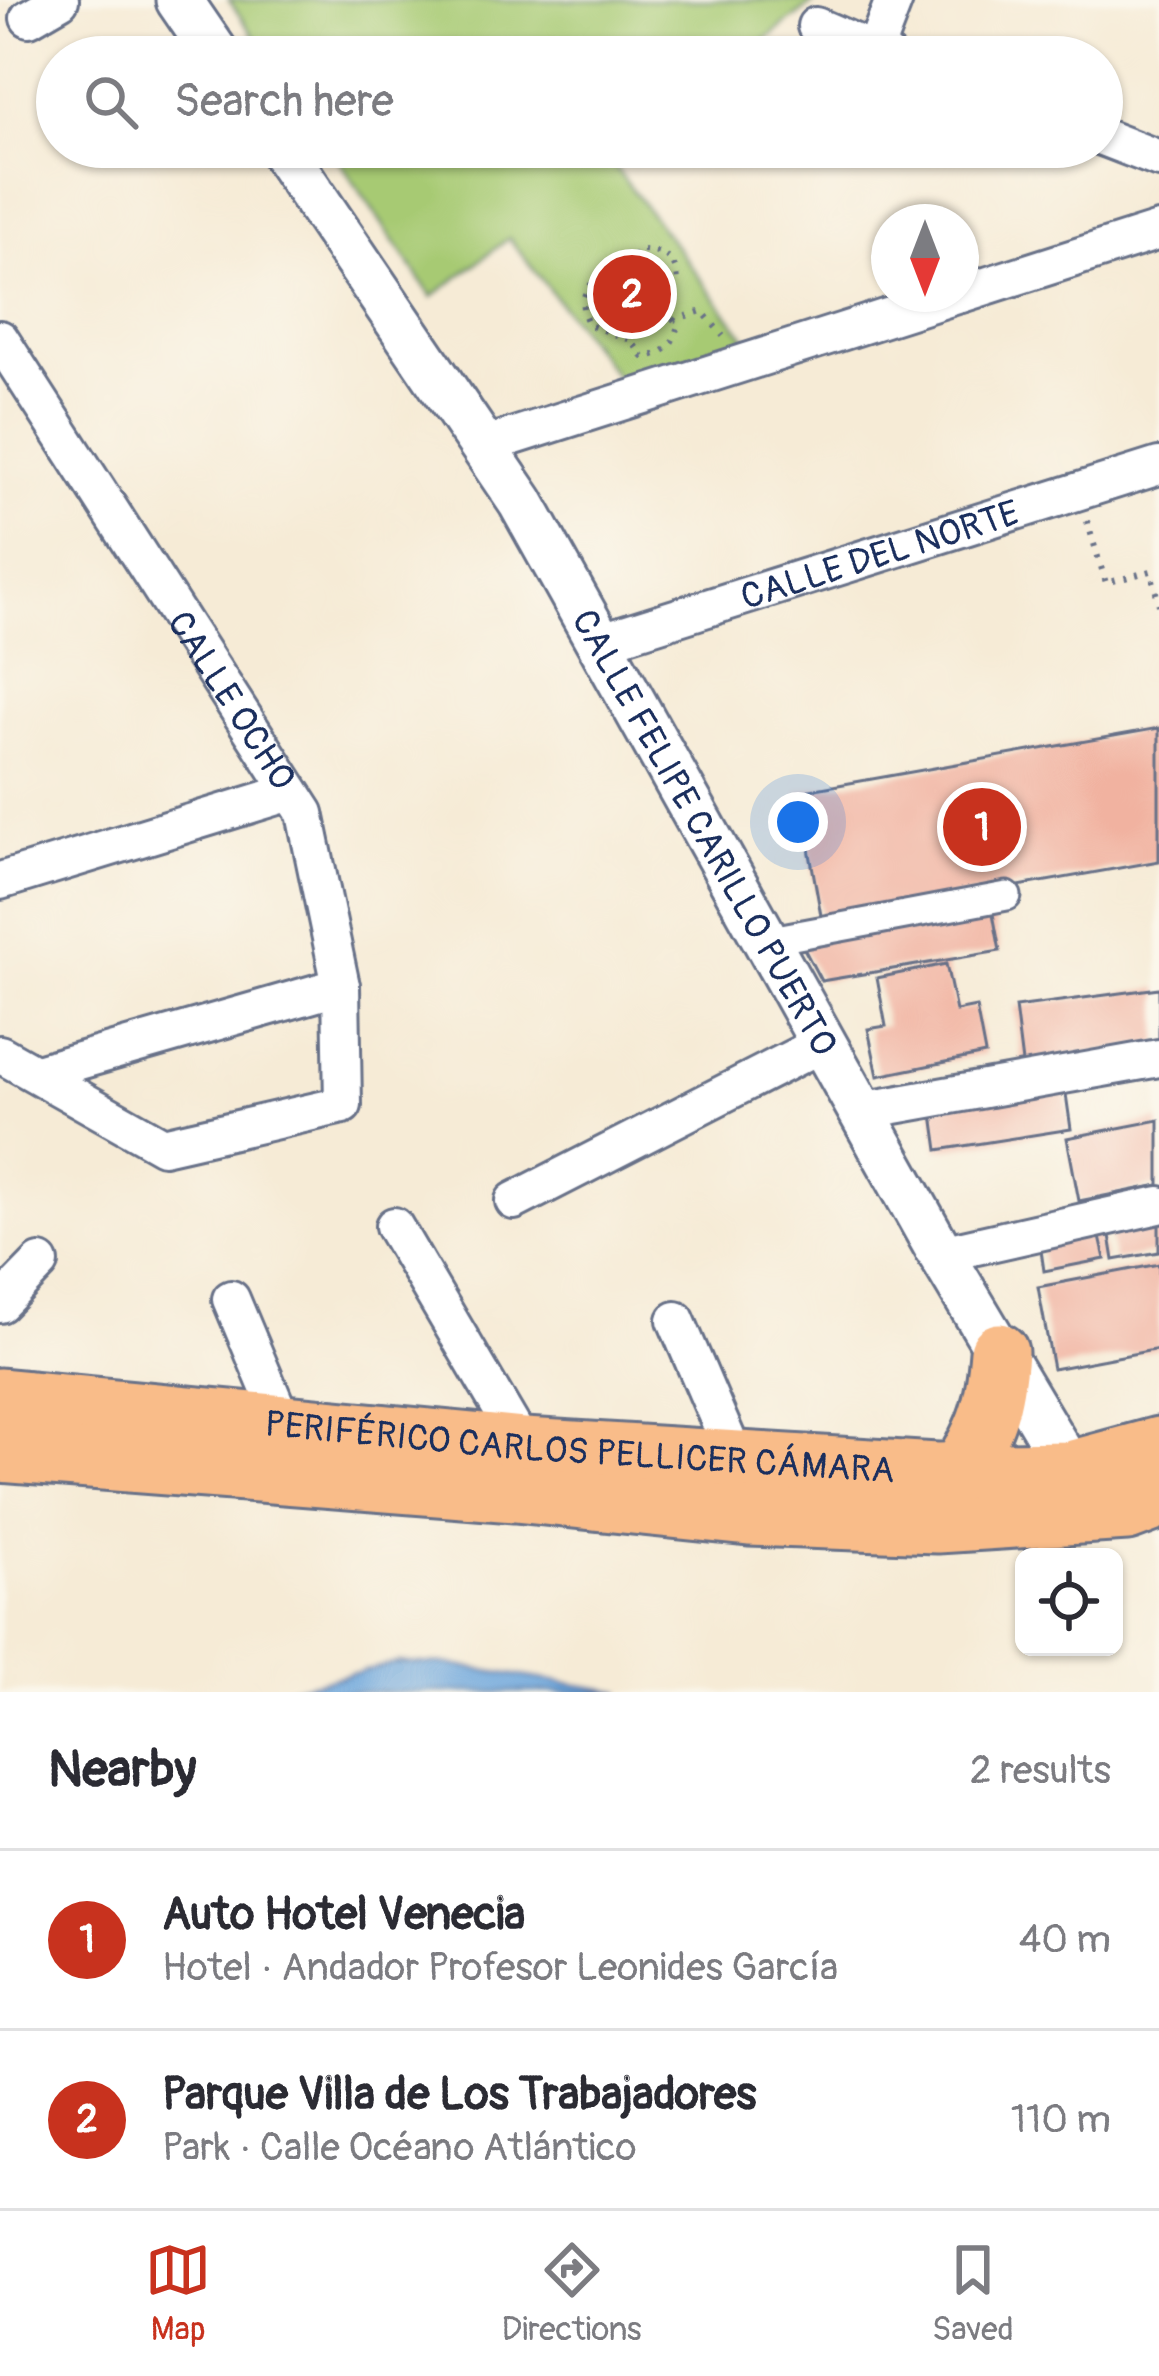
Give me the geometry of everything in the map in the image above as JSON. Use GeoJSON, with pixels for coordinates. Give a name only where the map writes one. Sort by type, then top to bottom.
{"type":"FeatureCollection","features":[{"type":"Feature","properties":{"kind":"main road"},"geometry":{"type":"LineString","coordinates":[[960,1472],[984,1434],[994,1405],[999,1352]]}},
{"type":"Feature","properties":{"kind":"main road","name":"PERIFÉRICO CARLOS PELLICER CÁMARA"},"geometry":{"type":"LineString","coordinates":[[0,1396],[524,1447],[960,1472],[1070,1470],[1159,1446]]}},
{"type":"Feature","properties":{"kind":"main road","name":"PERIFÉRICO CARLOS PELLICER CÁMARA"},"geometry":{"type":"LineString","coordinates":[[0,1454],[514,1493],[748,1517],[938,1524],[1148,1513]]}},
{"type":"Feature","properties":{"kind":"street"},"geometry":{"type":"LineString","coordinates":[[179,0],[204,36]]}},
{"type":"Feature","properties":{"kind":"street"},"geometry":{"type":"LineString","coordinates":[[885,36],[893,0]]}},
{"type":"Feature","properties":{"kind":"street"},"geometry":{"type":"LineString","coordinates":[[816,26],[839,36]]}},
{"type":"Feature","properties":{"kind":"street"},"geometry":{"type":"LineString","coordinates":[[1123,145],[1159,159]]}},
{"type":"Feature","properties":{"kind":"street","name":"CALLE FELIPE CARILLO PUERTO"},"geometry":{"type":"LineString","coordinates":[[294,168],[521,502],[940,1254],[1070,1470],[1148,1513]]}},
{"type":"Feature","properties":{"kind":"street"},"geometry":{"type":"LineString","coordinates":[[979,288],[1159,230]]}},
{"type":"Feature","properties":{"kind":"street"},"geometry":{"type":"LineString","coordinates":[[483,446],[903,312]]}},
{"type":"Feature","properties":{"kind":"street","name":"CALLE OCHO"},"geometry":{"type":"LineString","coordinates":[[0,339],[305,813],[341,986],[343,1105],[163,1146],[37,1073]]}},
{"type":"Feature","properties":{"kind":"street","name":"CALLE DEL NORTE"},"geometry":{"type":"LineString","coordinates":[[598,642],[1159,466]]}},
{"type":"Feature","properties":{"kind":"street"},"geometry":{"type":"LineString","coordinates":[[0,881],[291,792]]}},
{"type":"Feature","properties":{"kind":"street"},"geometry":{"type":"LineString","coordinates":[[766,941],[1007,896]]}},
{"type":"Feature","properties":{"kind":"street"},"geometry":{"type":"LineString","coordinates":[[0,1054],[37,1073],[341,986]]}},
{"type":"Feature","properties":{"kind":"street"},"geometry":{"type":"LineString","coordinates":[[514,1201],[823,1043]]}},
{"type":"Feature","properties":{"kind":"street"},"geometry":{"type":"LineString","coordinates":[[861,1111],[1159,1058]]}},
{"type":"Feature","properties":{"kind":"street"},"geometry":{"type":"LineString","coordinates":[[940,1254],[1159,1204]]}},
{"type":"Feature","properties":{"kind":"street"},"geometry":{"type":"LineString","coordinates":[[394,1226],[524,1447]]}},
{"type":"Feature","properties":{"kind":"street"},"geometry":{"type":"LineString","coordinates":[[0,1304],[40,1263]]}},
{"type":"Feature","properties":{"kind":"street"},"geometry":{"type":"LineString","coordinates":[[231,1299],[283,1423]]}},
{"type":"Feature","properties":{"kind":"street"},"geometry":{"type":"LineString","coordinates":[[676,1320],[736,1460]]}},
{"type":"Feature","properties":{"kind":"path"},"geometry":{"type":"LineString","coordinates":[[655,250],[677,267],[679,283],[667,295],[667,311],[674,320],[679,325],[667,352],[643,357],[631,340],[589,326],[581,309],[583,296],[593,282],[625,278],[635,255],[655,250]]}},
{"type":"Feature","properties":{"kind":"path"},"geometry":{"type":"LineString","coordinates":[[674,320],[702,311],[714,322],[728,349],[723,369]]}},
{"type":"Feature","properties":{"kind":"path"},"geometry":{"type":"LineString","coordinates":[[1078,491],[1106,583],[1150,571],[1159,605]]}},
{"type":"Feature","properties":{"kind":"green space"},"geometry":{"type":"Polygon","coordinates":[[[229,0],[817,0],[770,36],[254,36],[229,0]]]}},
{"type":"Feature","properties":{"kind":"green space"},"geometry":{"type":"Polygon","coordinates":[[[344,168],[615,168],[756,351],[631,395],[509,238],[432,297],[344,168]]]}},
{"type":"Feature","properties":{"kind":"water"},"geometry":{"type":"Polygon","coordinates":[[[397,1663],[445,1664],[622,1692],[274,1692],[397,1663]]]}},
{"type":"Feature","properties":{"kind":"building"},"geometry":{"type":"Polygon","coordinates":[[[1159,728],[1159,861],[822,921],[799,792],[1159,728]]]}},
{"type":"Feature","properties":{"kind":"building"},"geometry":{"type":"Polygon","coordinates":[[[991,903],[1000,951],[821,981],[800,941],[991,903]]]}},
{"type":"Feature","properties":{"kind":"building"},"geometry":{"type":"Polygon","coordinates":[[[946,964],[956,1011],[976,1007],[985,1054],[878,1076],[868,1029],[886,1026],[877,978],[946,964]]]}},
{"type":"Feature","properties":{"kind":"building"},"geometry":{"type":"Polygon","coordinates":[[[1159,988],[1159,1043],[1022,1063],[1015,1007],[1159,988]]]}},
{"type":"Feature","properties":{"kind":"building"},"geometry":{"type":"Polygon","coordinates":[[[1065,1087],[1071,1129],[938,1150],[932,1107],[1065,1087]]]}},
{"type":"Feature","properties":{"kind":"building"},"geometry":{"type":"Polygon","coordinates":[[[1159,1120],[1159,1185],[1079,1201],[1067,1138],[1159,1120]]]}},
{"type":"Feature","properties":{"kind":"building"},"geometry":{"type":"Polygon","coordinates":[[[1159,1214],[1159,1252],[1114,1260],[1108,1223],[1159,1214]]]}},
{"type":"Feature","properties":{"kind":"building"},"geometry":{"type":"Polygon","coordinates":[[[1098,1228],[1105,1259],[1044,1271],[1040,1243],[1098,1228]]]}},
{"type":"Feature","properties":{"kind":"building"},"geometry":{"type":"Polygon","coordinates":[[[1159,1264],[1159,1349],[1053,1369],[1038,1287],[1159,1264]]]}},
{"type":"Feature","properties":{"kind":"place","name":"Parque Villa de Los Trabajadores"},"geometry":{"type":"Point","coordinates":[632,294]}},
{"type":"Feature","properties":{"kind":"place","name":"Auto Hotel Venecia"},"geometry":{"type":"Point","coordinates":[982,827]}}]}
